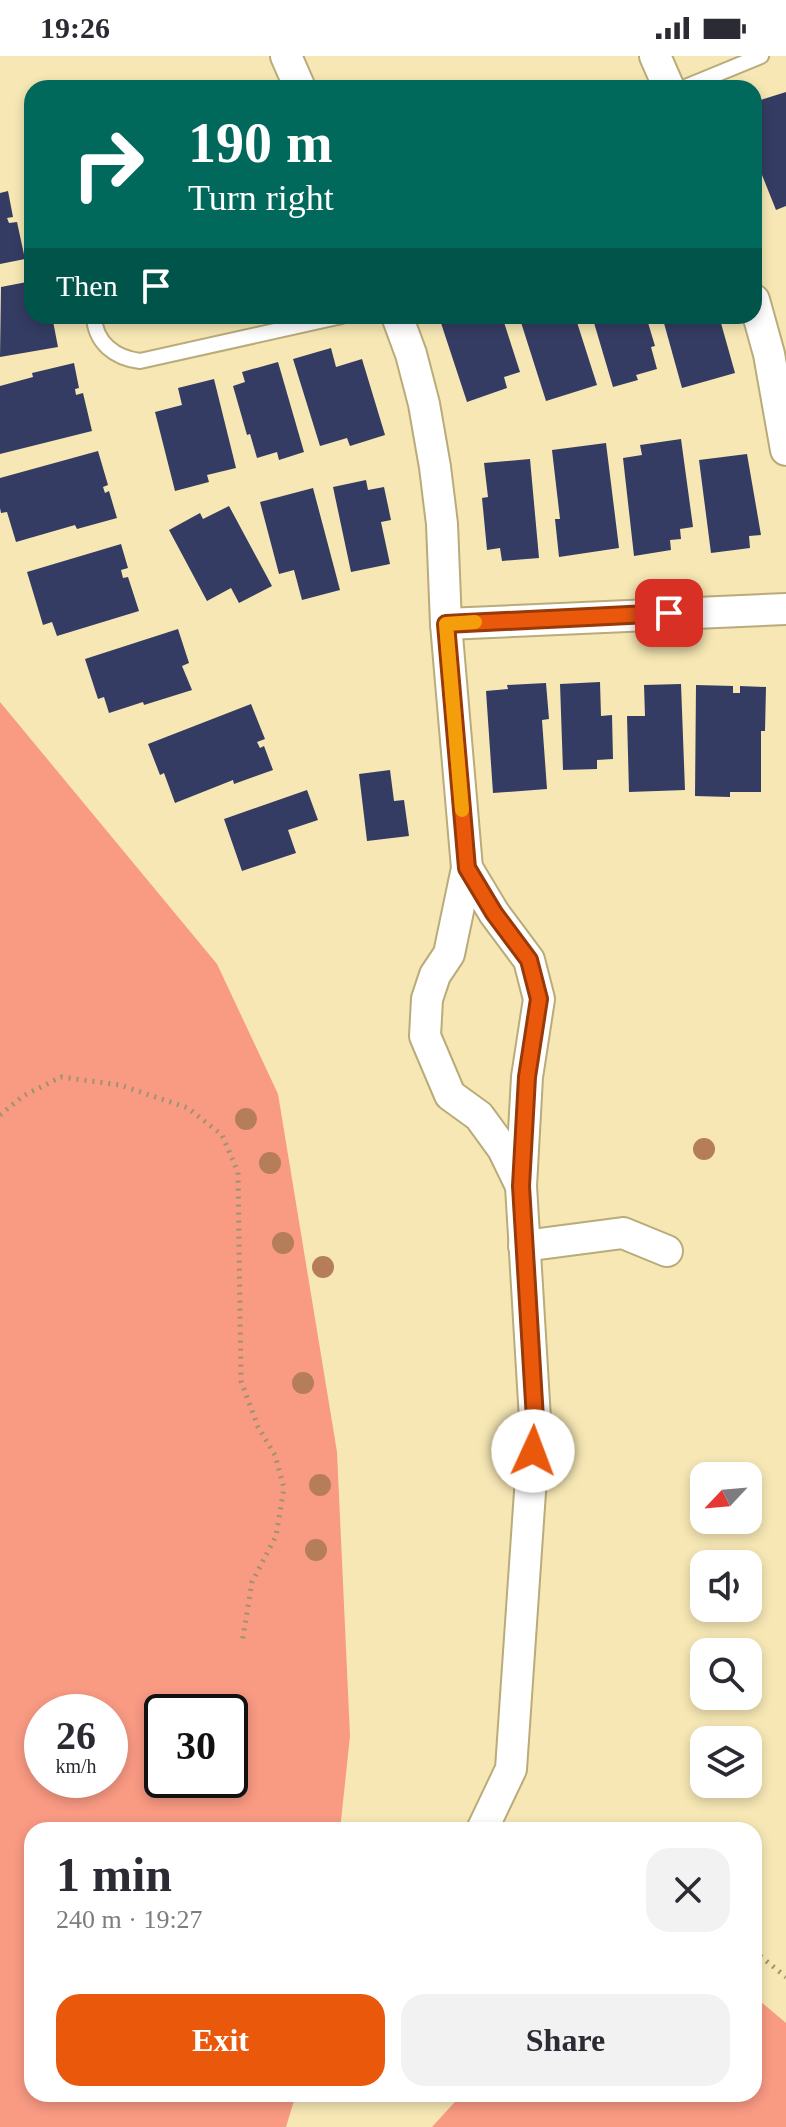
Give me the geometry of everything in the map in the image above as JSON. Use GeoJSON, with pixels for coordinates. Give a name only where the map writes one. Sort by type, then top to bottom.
{"type":"FeatureCollection","features":[{"type":"Feature","properties":{"kind":"street"},"geometry":{"type":"LineString","coordinates":[[286,56],[296,80]]}},
{"type":"Feature","properties":{"kind":"street"},"geometry":{"type":"LineString","coordinates":[[655,56],[666,80]]}},
{"type":"Feature","properties":{"kind":"street"},"geometry":{"type":"LineString","coordinates":[[400,324],[424,404],[435,467],[442,524],[446,624],[467,868],[449,954],[435,975],[427,999],[425,1036],[450,1095],[479,1116],[503,1149],[521,1186]]}},
{"type":"Feature","properties":{"kind":"street"},"geometry":{"type":"LineString","coordinates":[[761,324],[781,396],[786,450]]}},
{"type":"Feature","properties":{"kind":"street"},"geometry":{"type":"LineString","coordinates":[[446,624],[786,609]]}},
{"type":"Feature","properties":{"kind":"street"},"geometry":{"type":"LineString","coordinates":[[467,868],[494,913],[529,960],[539,999],[527,1077],[521,1186],[535,1419],[511,1769],[486,1822]]}},
{"type":"Feature","properties":{"kind":"street"},"geometry":{"type":"LineString","coordinates":[[524,1246],[623,1233],[667,1251]]}},
{"type":"Feature","properties":{"kind":"lane"},"geometry":{"type":"LineString","coordinates":[[702,80],[761,56]]}},
{"type":"Feature","properties":{"kind":"lane"},"geometry":{"type":"LineString","coordinates":[[96,324],[106,347],[128,359],[140,361],[306,324]]}},
{"type":"Feature","properties":{"kind":"path"},"geometry":{"type":"LineString","coordinates":[[0,1115],[23,1096],[61,1077],[120,1085],[188,1108],[222,1135],[238,1172],[241,1381],[258,1427],[275,1455],[284,1488],[276,1536],[252,1582],[242,1643]]}},
{"type":"Feature","properties":{"kind":"path"},"geometry":{"type":"LineString","coordinates":[[762,1958],[786,1977]]}},
{"type":"Feature","properties":{"kind":"shaded area"},"geometry":{"type":"Polygon","coordinates":[[[0,702],[217,964],[278,1094],[337,1452],[350,1736],[341,1822],[24,1822],[24,2102],[294,2102],[286,2127],[0,2127],[0,702]]]}},
{"type":"Feature","properties":{"kind":"shaded area"},"geometry":{"type":"Polygon","coordinates":[[[762,2003],[786,2023],[786,2127],[432,2127],[455,2102],[762,2102],[762,2003]]]}},
{"type":"Feature","properties":{"kind":"building"},"geometry":{"type":"Polygon","coordinates":[[[786,92],[786,206],[776,210],[762,175],[762,100],[786,92]]]}},
{"type":"Feature","properties":{"kind":"building"},"geometry":{"type":"Polygon","coordinates":[[[8,191],[13,217],[7,218],[9,223],[17,222],[24,259],[0,264],[0,193],[8,191]]]}},
{"type":"Feature","properties":{"kind":"building"},"geometry":{"type":"Polygon","coordinates":[[[24,283],[24,324],[54,324],[58,347],[0,357],[1,287],[24,283]]]}},
{"type":"Feature","properties":{"kind":"building"},"geometry":{"type":"Polygon","coordinates":[[[441,324],[505,324],[520,372],[504,377],[507,388],[467,402],[441,324]]]}},
{"type":"Feature","properties":{"kind":"building"},"geometry":{"type":"Polygon","coordinates":[[[522,324],[578,324],[597,385],[546,401],[522,324]]]}},
{"type":"Feature","properties":{"kind":"building"},"geometry":{"type":"Polygon","coordinates":[[[594,324],[648,324],[657,369],[636,375],[638,380],[613,387],[594,324]]]}},
{"type":"Feature","properties":{"kind":"building"},"geometry":{"type":"Polygon","coordinates":[[[664,324],[721,324],[735,373],[682,388],[664,324]]]}},
{"type":"Feature","properties":{"kind":"building"},"geometry":{"type":"Polygon","coordinates":[[[331,348],[336,367],[362,359],[385,435],[350,446],[347,438],[320,446],[293,359],[331,348]]]}},
{"type":"Feature","properties":{"kind":"building"},"geometry":{"type":"Polygon","coordinates":[[[278,362],[304,452],[279,460],[277,452],[257,458],[233,386],[245,382],[242,372],[278,362]]]}},
{"type":"Feature","properties":{"kind":"building"},"geometry":{"type":"Polygon","coordinates":[[[74,363],[79,388],[75,389],[76,395],[83,393],[92,431],[0,454],[0,386],[33,377],[32,373],[74,363]]]}},
{"type":"Feature","properties":{"kind":"building"},"geometry":{"type":"Polygon","coordinates":[[[214,379],[236,468],[207,475],[209,482],[175,491],[155,412],[182,405],[178,388],[214,379]]]}},
{"type":"Feature","properties":{"kind":"building"},"geometry":{"type":"Polygon","coordinates":[[[681,439],[693,527],[680,529],[681,539],[670,540],[671,550],[634,556],[623,458],[642,455],[640,445],[681,439]]]}},
{"type":"Feature","properties":{"kind":"building"},"geometry":{"type":"Polygon","coordinates":[[[606,443],[619,548],[559,557],[555,519],[560,519],[552,450],[606,443]]]}},
{"type":"Feature","properties":{"kind":"building"},"geometry":{"type":"Polygon","coordinates":[[[98,451],[108,485],[103,487],[105,493],[109,491],[117,518],[77,529],[75,525],[16,542],[7,512],[1,513],[0,478],[98,451]]]}},
{"type":"Feature","properties":{"kind":"building"},"geometry":{"type":"Polygon","coordinates":[[[747,454],[761,535],[749,536],[750,548],[711,553],[699,460],[747,454]]]}},
{"type":"Feature","properties":{"kind":"building"},"geometry":{"type":"Polygon","coordinates":[[[530,459],[539,558],[502,561],[500,548],[487,550],[482,498],[488,497],[484,463],[530,459]]]}},
{"type":"Feature","properties":{"kind":"building"},"geometry":{"type":"Polygon","coordinates":[[[366,480],[368,490],[384,487],[391,520],[381,522],[390,564],[351,572],[333,487],[366,480]]]}},
{"type":"Feature","properties":{"kind":"building"},"geometry":{"type":"Polygon","coordinates":[[[313,488],[340,590],[302,600],[294,570],[279,574],[260,502],[313,488]]]}},
{"type":"Feature","properties":{"kind":"building"},"geometry":{"type":"Polygon","coordinates":[[[229,506],[272,586],[239,603],[231,588],[207,601],[169,530],[200,513],[203,519],[229,506]]]}},
{"type":"Feature","properties":{"kind":"building"},"geometry":{"type":"Polygon","coordinates":[[[121,544],[128,568],[121,570],[123,578],[128,577],[139,611],[57,636],[52,622],[43,625],[27,572],[121,544]]]}},
{"type":"Feature","properties":{"kind":"building"},"geometry":{"type":"Polygon","coordinates":[[[178,629],[189,663],[182,666],[192,690],[109,713],[104,697],[98,699],[85,659],[178,629]]]}},
{"type":"Feature","properties":{"kind":"building"},"geometry":{"type":"Polygon","coordinates":[[[600,682],[601,716],[612,715],[613,759],[597,760],[597,769],[563,770],[560,684],[600,682]]]}},
{"type":"Feature","properties":{"kind":"building"},"geometry":{"type":"Polygon","coordinates":[[[546,683],[549,719],[542,720],[547,789],[493,793],[486,691],[508,689],[507,685],[546,683]]]}},
{"type":"Feature","properties":{"kind":"building"},"geometry":{"type":"Polygon","coordinates":[[[681,684],[685,790],[629,792],[627,716],[645,716],[644,685],[681,684]]]}},
{"type":"Feature","properties":{"kind":"building"},"geometry":{"type":"Polygon","coordinates":[[[696,685],[733,686],[733,693],[740,693],[740,686],[766,687],[765,731],[761,731],[761,792],[730,792],[730,797],[695,796],[696,685]]]}},
{"type":"Feature","properties":{"kind":"building"},"geometry":{"type":"Polygon","coordinates":[[[251,704],[265,739],[257,742],[260,748],[264,746],[273,770],[234,784],[233,780],[175,803],[164,773],[160,775],[148,744],[251,704]]]}},
{"type":"Feature","properties":{"kind":"building"},"geometry":{"type":"Polygon","coordinates":[[[390,770],[394,801],[404,800],[409,836],[367,841],[359,774],[390,770]]]}},
{"type":"Feature","properties":{"kind":"building"},"geometry":{"type":"Polygon","coordinates":[[[307,790],[318,820],[288,830],[296,853],[242,871],[224,819],[307,790]]]}},
{"type":"Feature","properties":{"kind":"slow traffic"},"geometry":{"type":"LineString","coordinates":[[462,810],[446,624],[475,622]]}},
{"type":"Feature","properties":{"kind":"route"},"geometry":{"type":"LineString","coordinates":[[533,1451],[535,1419],[521,1186],[527,1077],[539,999],[529,960],[494,913],[467,868],[446,624],[669,613]]}}]}
